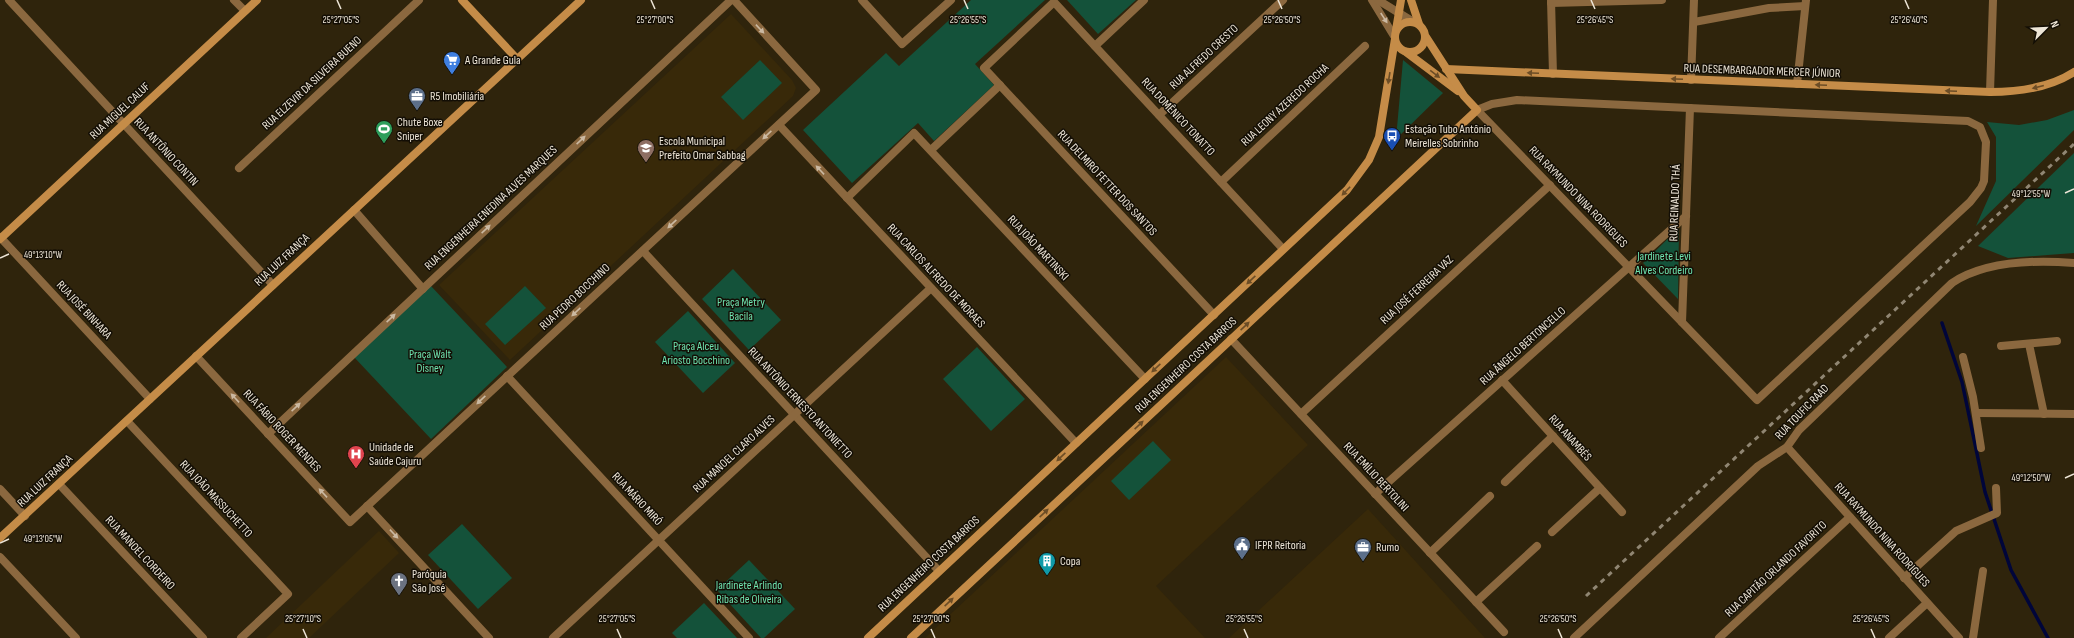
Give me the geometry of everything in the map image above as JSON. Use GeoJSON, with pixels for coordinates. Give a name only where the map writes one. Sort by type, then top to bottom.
{"type":"FeatureCollection","features":[{"type":"Feature","properties":{"kind":"street","name":"RUA ANTÔNIO CONTIN"},"geometry":{"type":"LineString","coordinates":[[9,0],[273,285]]}},
{"type":"Feature","properties":{"kind":"street"},"geometry":{"type":"LineString","coordinates":[[234,0],[245,11]]}},
{"type":"Feature","properties":{"kind":"street","name":"RUA MIGUEL CALUF"},"geometry":{"type":"LineString","coordinates":[[0,238],[257,0]]}},
{"type":"Feature","properties":{"kind":"street","name":"RUA ELZEVIR DA SILVEIRA BUENO"},"geometry":{"type":"LineString","coordinates":[[239,168],[419,0]]}},
{"type":"Feature","properties":{"kind":"street"},"geometry":{"type":"LineString","coordinates":[[462,0],[517,59]]}},
{"type":"Feature","properties":{"kind":"street","name":"RUA LUIZ FRANÇA"},"geometry":{"type":"LineString","coordinates":[[0,538],[581,0]]}},
{"type":"Feature","properties":{"kind":"street","name":"RUA PEDRO BOCCHINO"},"geometry":{"type":"LineString","coordinates":[[350,522],[816,90],[732,0]]}},
{"type":"Feature","properties":{"kind":"street","name":"RUA ENGENHEIRA ENEDINA ALVES MARQUES"},"geometry":{"type":"LineString","coordinates":[[268,434],[732,0]]}},
{"type":"Feature","properties":{"kind":"street"},"geometry":{"type":"LineString","coordinates":[[862,0],[902,44],[951,0]]}},
{"type":"Feature","properties":{"kind":"street"},"geometry":{"type":"LineString","coordinates":[[1095,46],[1144,0]]}},
{"type":"Feature","properties":{"kind":"street","name":"RUA ALFREDO CRESTO"},"geometry":{"type":"LineString","coordinates":[[1159,115],[1283,0]]}},
{"type":"Feature","properties":{"kind":"street"},"geometry":{"type":"LineString","coordinates":[[1372,0],[1395,35],[1398,47],[1406,52],[1419,49],[1426,37],[1423,28],[1378,0]]}},
{"type":"Feature","properties":{"kind":"street","name":"RUA ENGENHEIRO COSTA BARROS"},"geometry":{"type":"LineString","coordinates":[[868,638],[1347,190],[1369,160],[1375,147],[1382,124],[1401,0]]}},
{"type":"Feature","properties":{"kind":"street"},"geometry":{"type":"LineString","coordinates":[[1412,0],[1415,23]]}},
{"type":"Feature","properties":{"kind":"street"},"geometry":{"type":"LineString","coordinates":[[1553,74],[1551,1],[1662,0]]}},
{"type":"Feature","properties":{"kind":"street"},"geometry":{"type":"LineString","coordinates":[[1691,80],[1694,0]]}},
{"type":"Feature","properties":{"kind":"street"},"geometry":{"type":"LineString","coordinates":[[1990,92],[1993,0]]}},
{"type":"Feature","properties":{"kind":"street","name":"RUA DOMÊNICO TONATTO"},"geometry":{"type":"LineString","coordinates":[[984,68],[1054,2],[1283,250]]}},
{"type":"Feature","properties":{"kind":"street"},"geometry":{"type":"LineString","coordinates":[[1694,22],[1768,8],[1805,3],[1797,84]]}},
{"type":"Feature","properties":{"kind":"street"},"geometry":{"type":"LineString","coordinates":[[1395,35],[1402,23],[1415,23]]}},
{"type":"Feature","properties":{"kind":"street","name":"RUA RAYMUNDO NINA RODRIGUES"},"geometry":{"type":"LineString","coordinates":[[1426,37],[1464,96],[1758,400],[1970,202],[1981,188],[1985,175],[1986,142],[1980,127],[1968,121],[1690,108]]}},
{"type":"Feature","properties":{"kind":"street","name":"RUA LEONY AZEREDO ROCHA"},"geometry":{"type":"LineString","coordinates":[[1221,182],[1365,46]]}},
{"type":"Feature","properties":{"kind":"street","name":"RUA RAYMUNDO NINA RODRIGUES"},"geometry":{"type":"LineString","coordinates":[[1406,52],[1464,96]]}},
{"type":"Feature","properties":{"kind":"street","name":"RUA DELMIRO FETTER DOS SANTOS"},"geometry":{"type":"LineString","coordinates":[[984,68],[1214,315]]}},
{"type":"Feature","properties":{"kind":"street","name":"RUA DESEMBARGADOR MERCER JÚNIOR"},"geometry":{"type":"LineString","coordinates":[[1446,69],[1990,92],[2014,91],[2042,86],[2074,72]]}},
{"type":"Feature","properties":{"kind":"street"},"geometry":{"type":"LineString","coordinates":[[931,150],[1000,85]]}},
{"type":"Feature","properties":{"kind":"street"},"geometry":{"type":"LineString","coordinates":[[1477,110],[1492,104],[1517,100],[1690,108]]}},
{"type":"Feature","properties":{"kind":"street","name":"RUA REINALDO THÁ"},"geometry":{"type":"LineString","coordinates":[[1682,322],[1690,108]]}},
{"type":"Feature","properties":{"kind":"street","name":"RUA ENGENHEIRO COSTA BARROS"},"geometry":{"type":"LineString","coordinates":[[910,638],[1477,110]]}},
{"type":"Feature","properties":{"kind":"street","name":"RUA CARLOS ALFREDO DE MORAES"},"geometry":{"type":"LineString","coordinates":[[779,125],[1076,443]]}},
{"type":"Feature","properties":{"kind":"street","name":"RUA JOÃO MARTINSKI"},"geometry":{"type":"LineString","coordinates":[[847,198],[914,133],[1145,379]]}},
{"type":"Feature","properties":{"kind":"street","name":"RUA JOSÉ FERREIRA VAZ"},"geometry":{"type":"LineString","coordinates":[[1301,414],[1550,185]]}},
{"type":"Feature","properties":{"kind":"street"},"geometry":{"type":"LineString","coordinates":[[354,210],[423,288]]}},
{"type":"Feature","properties":{"kind":"street","name":"RUA ÂNGELO BERTONCELLO"},"geometry":{"type":"LineString","coordinates":[[1375,494],[1686,216]]}},
{"type":"Feature","properties":{"kind":"street","name":"RUA JOSÉ BINHARA"},"geometry":{"type":"LineString","coordinates":[[0,238],[150,399]]}},
{"type":"Feature","properties":{"kind":"street","name":"RUA ANTÔNIO ERNESTO ANTONIETTO"},"geometry":{"type":"LineString","coordinates":[[643,251],[939,571]]}},
{"type":"Feature","properties":{"kind":"street","name":"RUA TOUFIC RAAD"},"geometry":{"type":"LineString","coordinates":[[1574,638],[1758,466],[1787,448],[1794,436],[1805,424],[1942,292],[1962,277],[2003,266],[2034,263],[2074,263]]}},
{"type":"Feature","properties":{"kind":"street","name":"RUA MANOEL CLARO ALVES"},"geometry":{"type":"LineString","coordinates":[[553,638],[931,288]]}},
{"type":"Feature","properties":{"kind":"street","name":"RUA EMÍLIO BERTOLINI"},"geometry":{"type":"LineString","coordinates":[[1232,339],[1504,632]]}},
{"type":"Feature","properties":{"kind":"street"},"geometry":{"type":"LineString","coordinates":[[2001,346],[2057,341]]}},
{"type":"Feature","properties":{"kind":"street"},"geometry":{"type":"LineString","coordinates":[[2030,344],[2044,414]]}},
{"type":"Feature","properties":{"kind":"street","name":"RUA FÁBIO ROGER MENDES"},"geometry":{"type":"LineString","coordinates":[[196,356],[350,522]]}},
{"type":"Feature","properties":{"kind":"street"},"geometry":{"type":"LineString","coordinates":[[1963,357],[1976,413],[1981,448]]}},
{"type":"Feature","properties":{"kind":"street","name":"RUA MÁRIO MIRÓ"},"geometry":{"type":"LineString","coordinates":[[507,376],[749,638]]}},
{"type":"Feature","properties":{"kind":"street","name":"RUA ANAMBÉS"},"geometry":{"type":"LineString","coordinates":[[1502,380],[1622,512]]}},
{"type":"Feature","properties":{"kind":"street"},"geometry":{"type":"LineString","coordinates":[[1976,413],[2074,414]]}},
{"type":"Feature","properties":{"kind":"street","name":"RUA JOÃO MASSUCHETTO"},"geometry":{"type":"LineString","coordinates":[[127,421],[288,594],[241,638]]}},
{"type":"Feature","properties":{"kind":"street"},"geometry":{"type":"LineString","coordinates":[[1505,482],[1553,436]]}},
{"type":"Feature","properties":{"kind":"street","name":"RUA RAYMUNDO NINA RODRIGUES"},"geometry":{"type":"LineString","coordinates":[[1787,448],[1959,638]]}},
{"type":"Feature","properties":{"kind":"street","name":"RUA MANOEL CORDEIRO"},"geometry":{"type":"LineString","coordinates":[[59,484],[203,638]]}},
{"type":"Feature","properties":{"kind":"street"},"geometry":{"type":"LineString","coordinates":[[1552,532],[1600,488]]}},
{"type":"Feature","properties":{"kind":"street"},"geometry":{"type":"LineString","coordinates":[[1904,578],[1956,531],[1997,512],[1996,488]]}},
{"type":"Feature","properties":{"kind":"street"},"geometry":{"type":"LineString","coordinates":[[0,489],[25,516]]}},
{"type":"Feature","properties":{"kind":"street"},"geometry":{"type":"LineString","coordinates":[[1430,553],[1490,496]]}},
{"type":"Feature","properties":{"kind":"street"},"geometry":{"type":"LineString","coordinates":[[367,506],[485,636]]}},
{"type":"Feature","properties":{"kind":"street","name":"RUA CAPITÃO ORLANDO FAVORITO"},"geometry":{"type":"LineString","coordinates":[[1719,638],[1850,517]]}},
{"type":"Feature","properties":{"kind":"street"},"geometry":{"type":"LineString","coordinates":[[1476,602],[1537,546]]}},
{"type":"Feature","properties":{"kind":"street"},"geometry":{"type":"LineString","coordinates":[[0,557],[76,638]]}},
{"type":"Feature","properties":{"kind":"street"},"geometry":{"type":"LineString","coordinates":[[1973,638],[1983,571]]}},
{"type":"Feature","properties":{"kind":"street"},"geometry":{"type":"LineString","coordinates":[[1889,638],[1927,603]]}},
{"type":"Feature","properties":{"kind":"shaded area","name":"Escola Municipal Prefeito Omar Sabbag"},"geometry":{"type":"Polygon","coordinates":[[[731,14],[792,80],[796,88],[793,96],[510,360],[439,285],[731,14]]]}},
{"type":"Feature","properties":{"kind":"shaded area"},"geometry":{"type":"Polygon","coordinates":[[[1226,357],[1308,445],[1156,586],[1205,638],[925,638],[1226,357]]]}},
{"type":"Feature","properties":{"kind":"shaded area","name":"Rumo"},"geometry":{"type":"Polygon","coordinates":[[[1368,509],[1485,638],[1229,638],[1368,509]]]}},
{"type":"Feature","properties":{"kind":"shaded area"},"geometry":{"type":"Polygon","coordinates":[[[379,531],[399,553],[309,638],[266,638],[379,531]]]}},
{"type":"Feature","properties":{"kind":"green space"},"geometry":{"type":"Polygon","coordinates":[[[971,0],[1045,0],[975,64],[994,85],[934,141],[918,123],[852,183],[803,130],[886,53],[899,66],[971,0]]]}},
{"type":"Feature","properties":{"kind":"green space"},"geometry":{"type":"Polygon","coordinates":[[[1067,0],[1136,0],[1098,34],[1067,0]]]}},
{"type":"Feature","properties":{"kind":"green space"},"geometry":{"type":"Polygon","coordinates":[[[760,60],[782,83],[743,120],[721,97],[760,60]]]}},
{"type":"Feature","properties":{"kind":"green space"},"geometry":{"type":"Polygon","coordinates":[[[1403,60],[1443,93],[1396,139],[1403,60]]]}},
{"type":"Feature","properties":{"kind":"green space"},"geometry":{"type":"Polygon","coordinates":[[[2074,110],[2074,130],[1976,226],[1996,181],[1996,137],[1987,122],[2019,125],[2047,120],[2074,110]]]}},
{"type":"Feature","properties":{"kind":"green space"},"geometry":{"type":"Polygon","coordinates":[[[2074,153],[2074,253],[2008,258],[1978,246],[2074,153]]]}},
{"type":"Feature","properties":{"kind":"green space","name":"Jardinete Levi Alves Cordeiro"},"geometry":{"type":"Polygon","coordinates":[[[1679,228],[1678,299],[1643,263],[1679,228]]]}},
{"type":"Feature","properties":{"kind":"green space","name":"Praça Metry Bacila"},"geometry":{"type":"Polygon","coordinates":[[[733,269],[781,320],[749,350],[702,299],[733,269]]]}},
{"type":"Feature","properties":{"kind":"green space","name":"Praça Walt Disney"},"geometry":{"type":"Polygon","coordinates":[[[430,285],[507,367],[431,439],[354,357],[430,285]]]}},
{"type":"Feature","properties":{"kind":"green space"},"geometry":{"type":"Polygon","coordinates":[[[525,286],[546,308],[505,345],[485,324],[525,286]]]}},
{"type":"Feature","properties":{"kind":"green space","name":"Praça Alceu Ariosto Bocchino"},"geometry":{"type":"Polygon","coordinates":[[[688,311],[735,363],[703,393],[655,342],[688,311]]]}},
{"type":"Feature","properties":{"kind":"green space"},"geometry":{"type":"Polygon","coordinates":[[[977,347],[1025,399],[991,431],[943,379],[977,347]]]}},
{"type":"Feature","properties":{"kind":"green space"},"geometry":{"type":"Polygon","coordinates":[[[1153,441],[1171,460],[1129,500],[1111,481],[1153,441]]]}},
{"type":"Feature","properties":{"kind":"green space"},"geometry":{"type":"Polygon","coordinates":[[[462,524],[512,578],[478,609],[428,555],[462,524]]]}},
{"type":"Feature","properties":{"kind":"green space","name":"Jardinete Arlindo Ribas de Oliveira"},"geometry":{"type":"Polygon","coordinates":[[[749,560],[795,609],[764,638],[761,638],[717,590],[749,560]]]}},
{"type":"Feature","properties":{"kind":"green space"},"geometry":{"type":"Polygon","coordinates":[[[704,603],[737,638],[677,638],[672,633],[704,603]]]}},
{"type":"Feature","properties":{"kind":"waterway"},"geometry":{"type":"LineString","coordinates":[[1942,323],[1962,382],[1985,492],[2011,570],[2048,638]]}},
{"type":"Feature","properties":{"kind":"railway"},"geometry":{"type":"LineString","coordinates":[[1586,596],[2074,144]]}},
{"type":"Feature","properties":{"kind":"place","name":"A Grande Gula"},"geometry":{"type":"Point","coordinates":[452,75]}},
{"type":"Feature","properties":{"kind":"place","name":"R5 Imobiliária"},"geometry":{"type":"Point","coordinates":[417,111]}},
{"type":"Feature","properties":{"kind":"place","name":"Chute Boxe Sniper"},"geometry":{"type":"Point","coordinates":[384,144]}},
{"type":"Feature","properties":{"kind":"place","name":"Estação Tubo Antônio Meirelles Sobrinho"},"geometry":{"type":"Point","coordinates":[1392,151]}},
{"type":"Feature","properties":{"kind":"place","name":"Escola Municipal Prefeito Omar Sabbag"},"geometry":{"type":"Point","coordinates":[646,163]}},
{"type":"Feature","properties":{"kind":"place","name":"Unidade de Saúde Cajuru"},"geometry":{"type":"Point","coordinates":[356,469]}},
{"type":"Feature","properties":{"kind":"place","name":"IFPR Reitoria"},"geometry":{"type":"Point","coordinates":[1242,560]}},
{"type":"Feature","properties":{"kind":"place","name":"Rumo"},"geometry":{"type":"Point","coordinates":[1363,562]}},
{"type":"Feature","properties":{"kind":"place","name":"Copa"},"geometry":{"type":"Point","coordinates":[1047,576]}},
{"type":"Feature","properties":{"kind":"place","name":"Paróquia São José"},"geometry":{"type":"Point","coordinates":[399,596]}}]}
